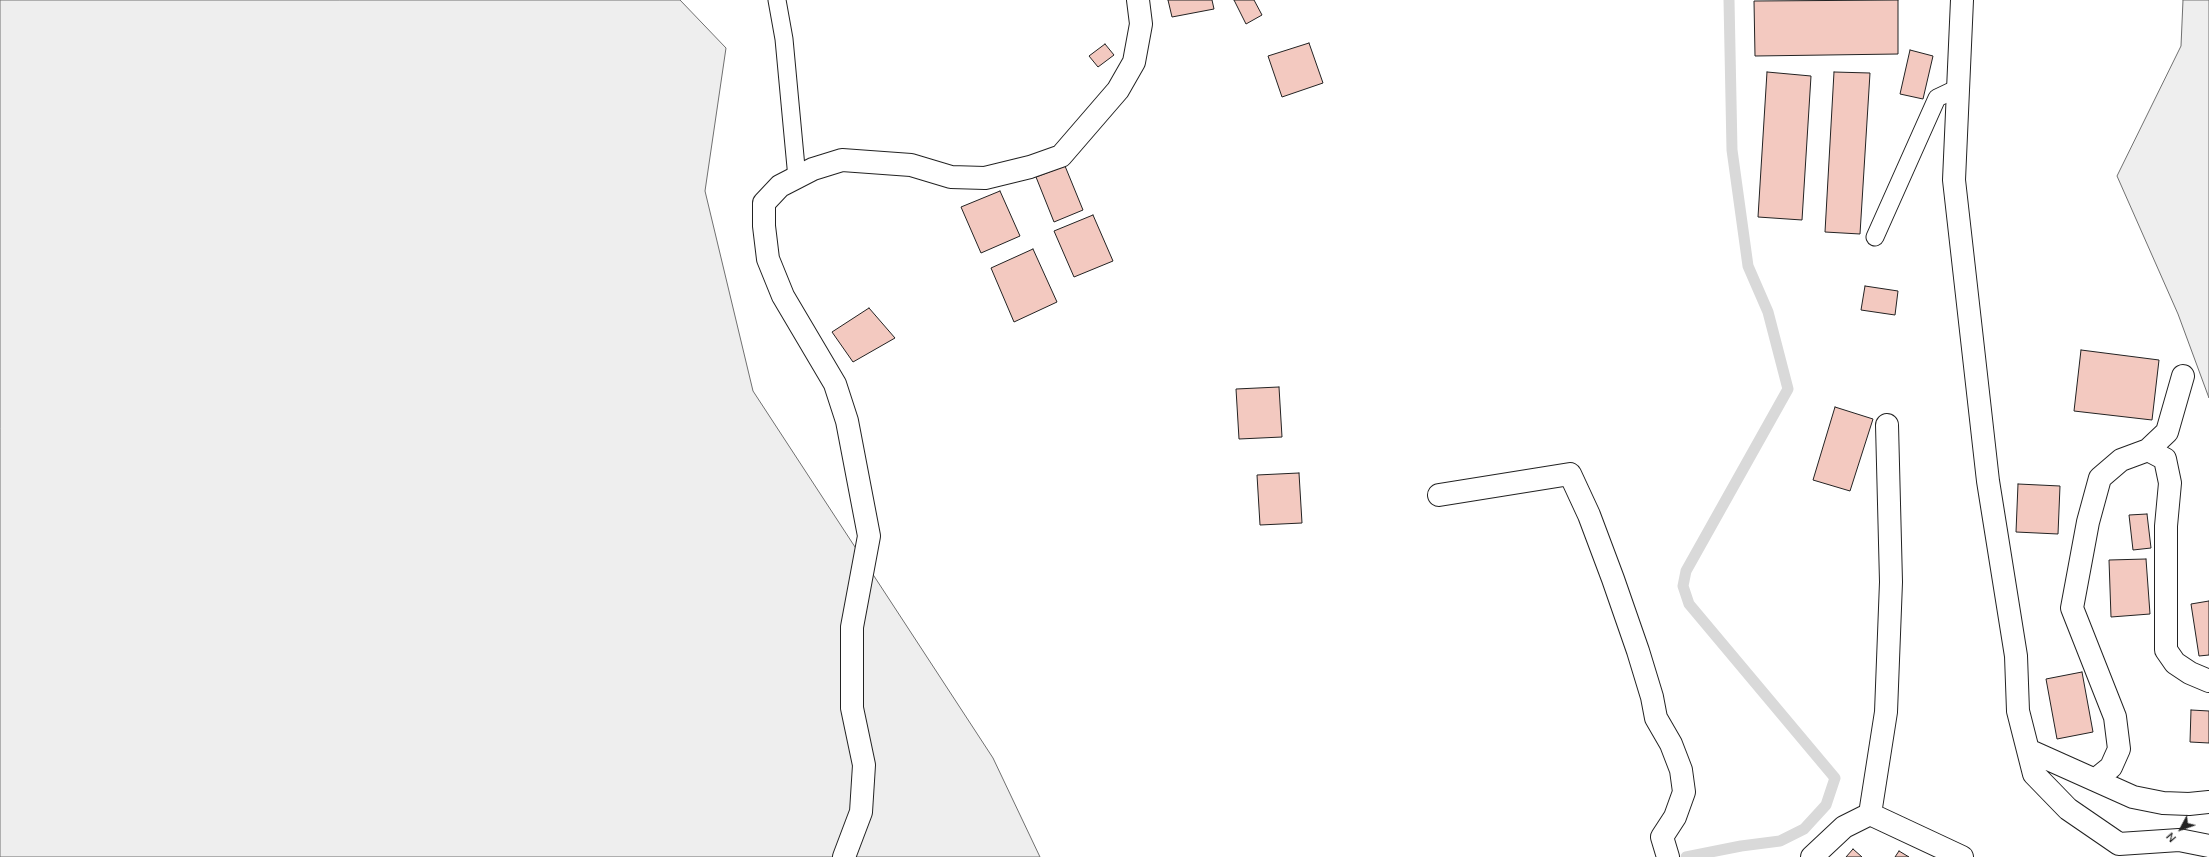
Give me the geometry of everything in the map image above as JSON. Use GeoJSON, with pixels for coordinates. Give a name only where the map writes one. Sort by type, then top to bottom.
{"type":"FeatureCollection","features":[{"type":"Feature","properties":{"kind":"street"},"geometry":{"type":"LineString","coordinates":[[844,857],[861,812],[864,766],[852,708],[852,627],[869,536],[847,421],[835,384],[783,296],[768,259],[764,226],[764,203],[780,186],[813,169],[842,160],[911,165],[951,177],[985,178],[1030,167],[1061,156],[1118,90],[1134,62],[1141,24],[1138,0]]}},
{"type":"Feature","properties":{"kind":"street"},"geometry":{"type":"LineString","coordinates":[[1962,0],[1954,180],[1988,481],[2016,656],[2018,711],[2034,774],[2068,809],[2119,844],[2148,857]]}},
{"type":"Feature","properties":{"kind":"street"},"geometry":{"type":"LineString","coordinates":[[2095,780],[2111,767],[2118,749],[2115,718],[2072,608],[2088,522],[2100,478],[2121,460],[2148,450],[2167,432],[2183,376]]}},
{"type":"Feature","properties":{"kind":"street"},"geometry":{"type":"LineString","coordinates":[[1870,814],[1886,712],[1891,582],[1886,425]]}},
{"type":"Feature","properties":{"kind":"street"},"geometry":{"type":"LineString","coordinates":[[2148,450],[2165,459],[2170,483],[2166,526],[2166,650],[2180,666],[2190,674],[2209,680]]}},
{"type":"Feature","properties":{"kind":"street"},"geometry":{"type":"LineString","coordinates":[[1438,495],[1570,474],[1590,516],[1613,579],[1638,651],[1652,698],[1656,718],[1671,744],[1681,770],[1684,792],[1675,817],[1662,837],[1667,852]]}},
{"type":"Feature","properties":{"kind":"street"},"geometry":{"type":"LineString","coordinates":[[2028,750],[2133,797],[2163,803],[2189,804],[2209,802]]}},
{"type":"Feature","properties":{"kind":"street"},"geometry":{"type":"LineString","coordinates":[[1812,857],[1844,827],[1870,814]]}},
{"type":"Feature","properties":{"kind":"street"},"geometry":{"type":"LineString","coordinates":[[1870,814],[1962,857]]}},
{"type":"Feature","properties":{"kind":"street"},"geometry":{"type":"LineString","coordinates":[[2119,844],[2178,840],[2209,846]]}},
{"type":"Feature","properties":{"kind":"lane"},"geometry":{"type":"LineString","coordinates":[[777,0],[784,39],[797,178]]}},
{"type":"Feature","properties":{"kind":"lane"},"geometry":{"type":"LineString","coordinates":[[1875,237],[1937,98],[1958,88]]}},
{"type":"Feature","properties":{"kind":"shaded area"},"geometry":{"type":"Polygon","coordinates":[[[0,0],[680,0],[726,48],[705,191],[753,391],[993,758],[1040,857],[0,857],[0,0]]]}},
{"type":"Feature","properties":{"kind":"shaded area"},"geometry":{"type":"Polygon","coordinates":[[[2183,0],[2209,0],[2209,398],[2178,314],[2117,176],[2181,46],[2183,0]]]}},
{"type":"Feature","properties":{"kind":"building"},"geometry":{"type":"Polygon","coordinates":[[[1168,0],[1212,0],[1214,9],[1172,17],[1168,0]]]}},
{"type":"Feature","properties":{"kind":"building"},"geometry":{"type":"Polygon","coordinates":[[[1234,0],[1254,0],[1262,15],[1246,24],[1234,0]]]}},
{"type":"Feature","properties":{"kind":"building"},"geometry":{"type":"Polygon","coordinates":[[[1898,0],[1898,54],[1755,56],[1754,1],[1898,0]]]}},
{"type":"Feature","properties":{"kind":"building"},"geometry":{"type":"Polygon","coordinates":[[[1309,43],[1323,83],[1282,97],[1268,56],[1309,43]]]}},
{"type":"Feature","properties":{"kind":"building"},"geometry":{"type":"Polygon","coordinates":[[[1105,44],[1114,55],[1098,67],[1089,56],[1105,44]]]}},
{"type":"Feature","properties":{"kind":"building"},"geometry":{"type":"Polygon","coordinates":[[[1910,50],[1933,56],[1923,99],[1900,94],[1910,50]]]}},
{"type":"Feature","properties":{"kind":"building"},"geometry":{"type":"Polygon","coordinates":[[[1767,72],[1811,76],[1802,220],[1758,217],[1767,72]]]}},
{"type":"Feature","properties":{"kind":"building"},"geometry":{"type":"Polygon","coordinates":[[[1834,72],[1870,73],[1860,234],[1825,232],[1834,72]]]}},
{"type":"Feature","properties":{"kind":"building"},"geometry":{"type":"Polygon","coordinates":[[[1065,166],[1083,210],[1054,222],[1036,177],[1065,166]]]}},
{"type":"Feature","properties":{"kind":"building"},"geometry":{"type":"Polygon","coordinates":[[[1000,191],[1020,236],[981,253],[961,207],[1000,191]]]}},
{"type":"Feature","properties":{"kind":"building"},"geometry":{"type":"Polygon","coordinates":[[[1093,215],[1113,261],[1074,277],[1054,231],[1093,215]]]}},
{"type":"Feature","properties":{"kind":"building"},"geometry":{"type":"Polygon","coordinates":[[[1033,249],[1057,302],[1014,322],[991,268],[1033,249]]]}},
{"type":"Feature","properties":{"kind":"building"},"geometry":{"type":"Polygon","coordinates":[[[1865,286],[1898,291],[1895,315],[1861,310],[1865,286]]]}},
{"type":"Feature","properties":{"kind":"building"},"geometry":{"type":"Polygon","coordinates":[[[869,308],[895,338],[853,362],[832,332],[869,308]]]}},
{"type":"Feature","properties":{"kind":"building"},"geometry":{"type":"Polygon","coordinates":[[[2081,350],[2159,360],[2152,420],[2074,411],[2081,350]]]}},
{"type":"Feature","properties":{"kind":"building"},"geometry":{"type":"Polygon","coordinates":[[[1279,387],[1282,437],[1239,439],[1236,389],[1279,387]]]}},
{"type":"Feature","properties":{"kind":"building"},"geometry":{"type":"Polygon","coordinates":[[[1835,407],[1873,419],[1850,491],[1813,480],[1835,407]]]}},
{"type":"Feature","properties":{"kind":"building"},"geometry":{"type":"Polygon","coordinates":[[[1299,473],[1302,523],[1260,525],[1257,475],[1299,473]]]}},
{"type":"Feature","properties":{"kind":"building"},"geometry":{"type":"Polygon","coordinates":[[[2018,484],[2060,486],[2058,534],[2016,532],[2018,484]]]}},
{"type":"Feature","properties":{"kind":"building"},"geometry":{"type":"Polygon","coordinates":[[[2147,514],[2151,548],[2133,550],[2129,515],[2147,514]]]}},
{"type":"Feature","properties":{"kind":"building"},"geometry":{"type":"Polygon","coordinates":[[[2146,559],[2150,614],[2111,617],[2109,560],[2146,559]]]}},
{"type":"Feature","properties":{"kind":"building"},"geometry":{"type":"Polygon","coordinates":[[[2209,601],[2209,655],[2199,656],[2191,604],[2209,601]]]}},
{"type":"Feature","properties":{"kind":"building"},"geometry":{"type":"Polygon","coordinates":[[[2082,672],[2093,732],[2057,739],[2046,679],[2082,672]]]}},
{"type":"Feature","properties":{"kind":"building"},"geometry":{"type":"Polygon","coordinates":[[[2191,710],[2209,711],[2209,743],[2190,742],[2191,710]]]}},
{"type":"Feature","properties":{"kind":"building"},"geometry":{"type":"Polygon","coordinates":[[[1853,849],[1862,857],[1846,857],[1853,849]]]}},
{"type":"Feature","properties":{"kind":"building"},"geometry":{"type":"Polygon","coordinates":[[[1899,851],[1909,857],[1895,857],[1899,851]]]}},
{"type":"Feature","properties":{"kind":"waterway"},"geometry":{"type":"LineString","coordinates":[[1686,857],[1741,846],[1780,841],[1804,829],[1826,805],[1835,778],[1689,604],[1683,586],[1686,571],[1788,389],[1768,312],[1748,266],[1732,150],[1729,0]]}}]}
